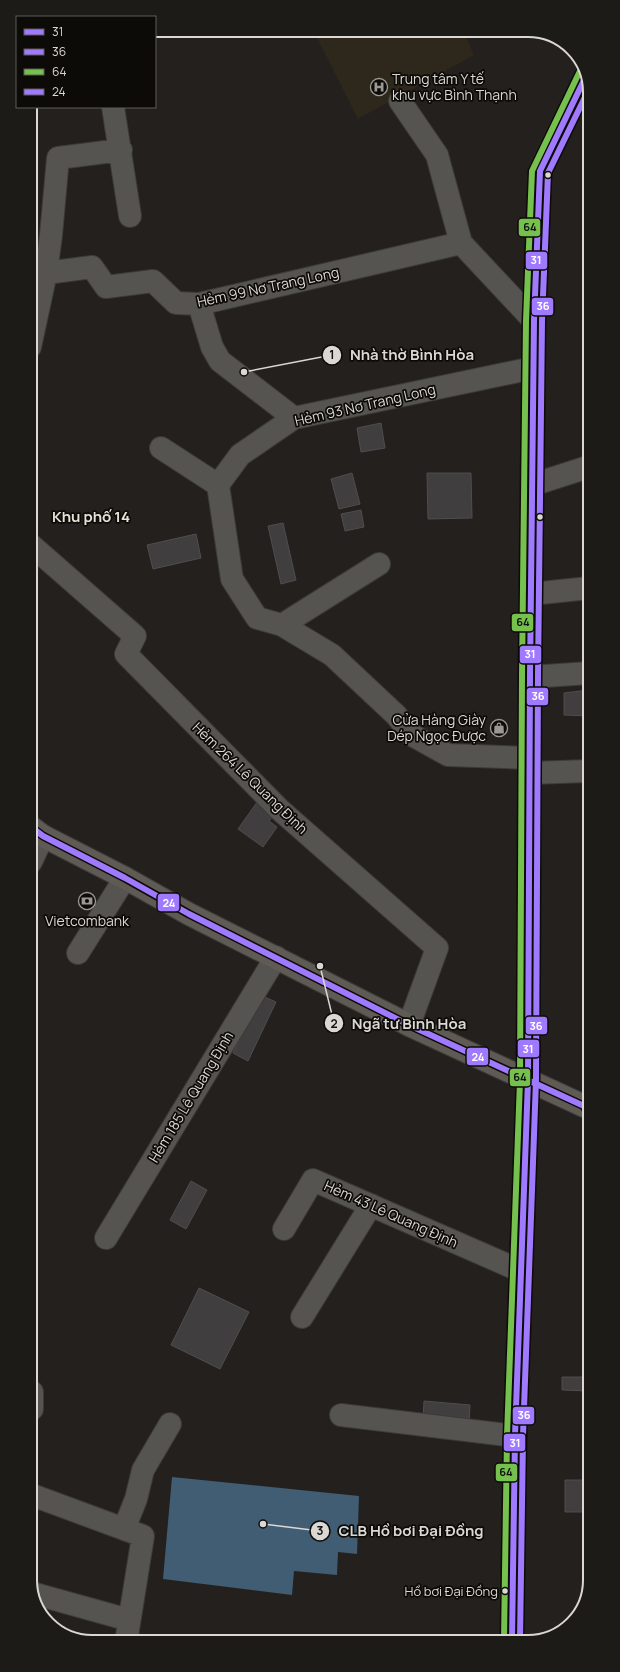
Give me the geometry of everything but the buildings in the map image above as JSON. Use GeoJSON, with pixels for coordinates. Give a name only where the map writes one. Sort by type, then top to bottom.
{"type":"FeatureCollection","features":[{"type":"Feature","properties":{"kind":"main road"},"geometry":{"type":"LineString","coordinates":[[512,1635],[515,1436],[528,1080],[533,368],[540,171],[583,83]]}},
{"type":"Feature","properties":{"kind":"main road"},"geometry":{"type":"LineString","coordinates":[[37,831],[125,878],[188,914],[409,1024],[583,1107]]}},
{"type":"Feature","properties":{"kind":"street"},"geometry":{"type":"LineString","coordinates":[[400,101],[437,155],[461,243],[534,321]]}},
{"type":"Feature","properties":{"kind":"street"},"geometry":{"type":"LineString","coordinates":[[113,108],[121,150],[130,216]]}},
{"type":"Feature","properties":{"kind":"street"},"geometry":{"type":"LineString","coordinates":[[37,315],[46,273],[58,158],[121,150]]}},
{"type":"Feature","properties":{"kind":"street","name":"Hẻm 99 Nơ Trang Long"},"geometry":{"type":"LineString","coordinates":[[46,273],[92,267],[106,287],[153,281],[176,303],[199,304],[461,243]]}},
{"type":"Feature","properties":{"kind":"street"},"geometry":{"type":"LineString","coordinates":[[199,304],[212,347],[220,361],[294,418]]}},
{"type":"Feature","properties":{"kind":"street","name":"Hẻm 93 Nơ Trang Long"},"geometry":{"type":"LineString","coordinates":[[218,485],[240,455],[294,418],[533,368]]}},
{"type":"Feature","properties":{"kind":"street"},"geometry":{"type":"LineString","coordinates":[[161,448],[218,485],[232,579],[257,618],[282,625],[332,655],[396,715],[412,735],[448,755],[530,766],[583,770]]}},
{"type":"Feature","properties":{"kind":"street"},"geometry":{"type":"LineString","coordinates":[[532,485],[583,469]]}},
{"type":"Feature","properties":{"kind":"street","name":"Hẻm 264 Lê Quang Định"},"geometry":{"type":"LineString","coordinates":[[37,550],[135,636],[126,654],[280,810],[437,948],[409,1024]]}},
{"type":"Feature","properties":{"kind":"street"},"geometry":{"type":"LineString","coordinates":[[282,625],[379,564]]}},
{"type":"Feature","properties":{"kind":"street"},"geometry":{"type":"LineString","coordinates":[[531,594],[583,589]]}},
{"type":"Feature","properties":{"kind":"street"},"geometry":{"type":"LineString","coordinates":[[530,675],[546,676],[583,673]]}},
{"type":"Feature","properties":{"kind":"street"},"geometry":{"type":"LineString","coordinates":[[78,953],[125,878]]}},
{"type":"Feature","properties":{"kind":"street","name":"Hẻm 185 Lê Quang Định"},"geometry":{"type":"LineString","coordinates":[[106,1238],[276,957]]}},
{"type":"Feature","properties":{"kind":"street","name":"Hẻm 43 Lê Quang Định"},"geometry":{"type":"LineString","coordinates":[[284,1229],[313,1180],[521,1271]]}},
{"type":"Feature","properties":{"kind":"street"},"geometry":{"type":"LineString","coordinates":[[302,1316],[371,1205]]}},
{"type":"Feature","properties":{"kind":"street"},"geometry":{"type":"LineString","coordinates":[[341,1416],[515,1436]]}},
{"type":"Feature","properties":{"kind":"street"},"geometry":{"type":"LineString","coordinates":[[124,1529],[136,1499],[143,1470],[170,1424]]}},
{"type":"Feature","properties":{"kind":"street"},"geometry":{"type":"LineString","coordinates":[[37,1497],[143,1536],[127,1635]]}},
{"type":"Feature","properties":{"kind":"street"},"geometry":{"type":"LineString","coordinates":[[39,1595],[130,1620]]}},
{"type":"Feature","properties":{"kind":"shaded area","name":"Trung tâm Y tế khu vực Bình Thạnh"},"geometry":{"type":"Polygon","coordinates":[[[317,37],[466,37],[474,55],[358,119],[317,37]]]}},
{"type":"Feature","properties":{"kind":"water"},"geometry":{"type":"Polygon","coordinates":[[[172,1477],[359,1496],[357,1554],[338,1552],[337,1575],[294,1571],[292,1595],[163,1579],[172,1477]]]}},
{"type":"Feature","properties":{"kind":"transit line","name":"64"},"geometry":{"type":"LineString","coordinates":[[504,1635],[507,1436],[520,1080],[522,675],[526,321],[532,171],[579,72]]}},
{"type":"Feature","properties":{"kind":"transit line","name":"31"},"geometry":{"type":"LineString","coordinates":[[512,1635],[515,1436],[528,1080],[530,675],[534,321],[540,171],[583,83]]}},
{"type":"Feature","properties":{"kind":"transit line","name":"36"},"geometry":{"type":"LineString","coordinates":[[520,1635],[523,1436],[536,1080],[538,675],[542,321],[548,173],[583,101]]}},
{"type":"Feature","properties":{"kind":"transit line","name":"24"},"geometry":{"type":"LineString","coordinates":[[37,832],[189,914],[409,1025],[583,1106]]}},
{"type":"Feature","properties":{"kind":"place","name":"Trung tâm Y tế khu vực Bình Thạnh"},"geometry":{"type":"Point","coordinates":[379,87]}},
{"type":"Feature","properties":{"kind":"place","name":"Nhà thờ Bình Hòa"},"geometry":{"type":"Point","coordinates":[244,372]}},
{"type":"Feature","properties":{"kind":"place","name":"Cửa Hàng Giày Dép Ngọc Được"},"geometry":{"type":"Point","coordinates":[499,728]}},
{"type":"Feature","properties":{"kind":"place","name":"Vietcombank"},"geometry":{"type":"Point","coordinates":[87,901]}},
{"type":"Feature","properties":{"kind":"place","name":"Ngã tư Bình Hòa"},"geometry":{"type":"Point","coordinates":[320,966]}},
{"type":"Feature","properties":{"kind":"place","name":"CLB Hồ bơi Đại Đồng"},"geometry":{"type":"Point","coordinates":[263,1524]}},
{"type":"Feature","properties":{"kind":"place","name":"Hồ bơi Đại Đồng"},"geometry":{"type":"Point","coordinates":[505,1591]}},
{"type":"Feature","properties":{"kind":"district","name":"Khu phố 14"},"geometry":{"type":"Point","coordinates":[91,517]}}]}
